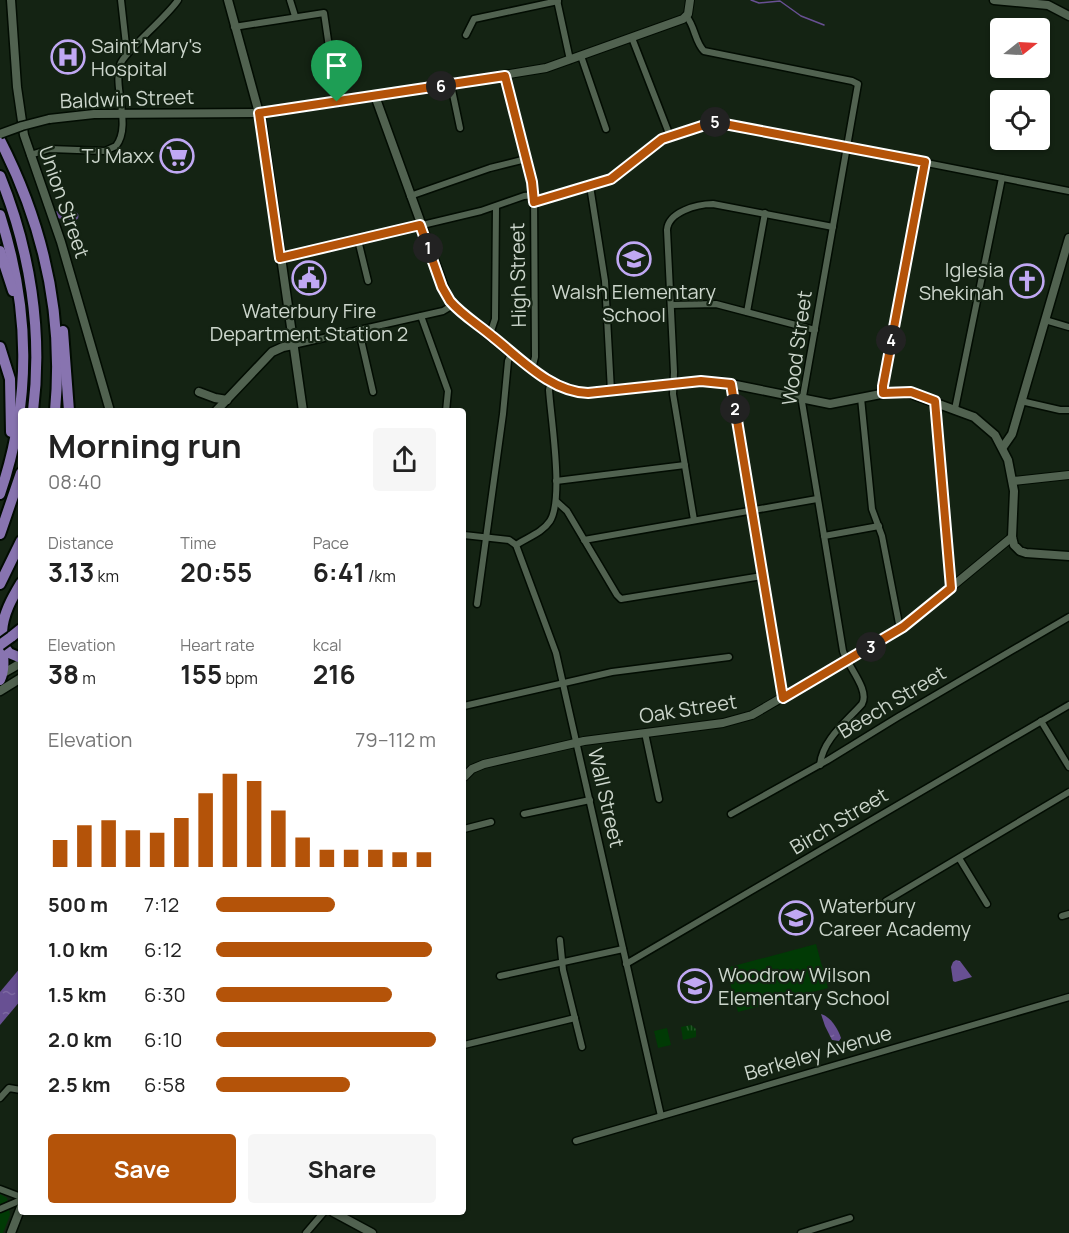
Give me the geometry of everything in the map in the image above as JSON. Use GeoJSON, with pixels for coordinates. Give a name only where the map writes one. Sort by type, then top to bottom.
{"type":"FeatureCollection","features":[{"type":"Feature","properties":{"kind":"highway"},"geometry":{"type":"LineString","coordinates":[[0,140],[30,206],[53,298],[57,356],[54,408]]}},
{"type":"Feature","properties":{"kind":"highway"},"geometry":{"type":"LineString","coordinates":[[0,176],[20,232],[33,297],[37,351],[33,408]]}},
{"type":"Feature","properties":{"kind":"highway"},"geometry":{"type":"LineString","coordinates":[[0,215],[18,281],[23,327],[23,380],[20,408]]}},
{"type":"Feature","properties":{"kind":"highway"},"geometry":{"type":"LineString","coordinates":[[0,251],[13,289],[22,337]]}},
{"type":"Feature","properties":{"kind":"highway"},"geometry":{"type":"LineString","coordinates":[[53,298],[61,316],[69,408]]}},
{"type":"Feature","properties":{"kind":"highway"},"geometry":{"type":"LineString","coordinates":[[0,347],[9,373],[12,401],[10,440],[0,483]]}},
{"type":"Feature","properties":{"kind":"highway"},"geometry":{"type":"LineString","coordinates":[[0,494],[13,453],[18,423]]}},
{"type":"Feature","properties":{"kind":"highway"},"geometry":{"type":"LineString","coordinates":[[0,534],[18,482]]}},
{"type":"Feature","properties":{"kind":"highway"},"geometry":{"type":"LineString","coordinates":[[0,584],[18,547]]}},
{"type":"Feature","properties":{"kind":"highway"},"geometry":{"type":"LineString","coordinates":[[1,676],[5,615],[18,589]]}},
{"type":"Feature","properties":{"kind":"highway"},"geometry":{"type":"LineString","coordinates":[[4,641],[18,631]]}},
{"type":"Feature","properties":{"kind":"highway"},"geometry":{"type":"LineString","coordinates":[[4,641],[8,652],[18,657]]}},
{"type":"Feature","properties":{"kind":"main road","name":"Union Street"},"geometry":{"type":"LineString","coordinates":[[11,0],[18,101],[30,155],[61,242],[109,408]]}},
{"type":"Feature","properties":{"kind":"main road"},"geometry":{"type":"LineString","coordinates":[[228,0],[259,113],[303,408]]}},
{"type":"Feature","properties":{"kind":"main road"},"geometry":{"type":"LineString","coordinates":[[994,0],[1045,5],[1068,14]]}},
{"type":"Feature","properties":{"kind":"main road"},"geometry":{"type":"LineString","coordinates":[[375,96],[442,287],[453,305],[532,369],[551,381],[579,392],[611,391],[704,381],[731,384],[830,404],[883,393],[911,392],[982,422],[992,431],[1003,447],[1013,481],[1012,537],[1015,547],[1023,552],[1069,556]]}},
{"type":"Feature","properties":{"kind":"main road","name":"Baldwin Street"},"geometry":{"type":"LineString","coordinates":[[0,134],[49,119],[83,114],[259,113],[375,96]]}},
{"type":"Feature","properties":{"kind":"main road"},"geometry":{"type":"LineString","coordinates":[[1003,447],[1011,437],[1069,238]]}},
{"type":"Feature","properties":{"kind":"main road"},"geometry":{"type":"LineString","coordinates":[[219,408],[272,352],[293,345]]}},
{"type":"Feature","properties":{"kind":"main road"},"geometry":{"type":"LineString","coordinates":[[199,392],[227,400]]}},
{"type":"Feature","properties":{"kind":"main road"},"geometry":{"type":"LineString","coordinates":[[1,676],[18,665]]}},
{"type":"Feature","properties":{"kind":"main road"},"geometry":{"type":"LineString","coordinates":[[0,691],[18,680]]}},
{"type":"Feature","properties":{"kind":"main road"},"geometry":{"type":"LineString","coordinates":[[11,1233],[18,1215]]}},
{"type":"Feature","properties":{"kind":"main road"},"geometry":{"type":"LineString","coordinates":[[339,1215],[372,1233]]}},
{"type":"Feature","properties":{"kind":"street"},"geometry":{"type":"LineString","coordinates":[[121,0],[127,54]]}},
{"type":"Feature","properties":{"kind":"street"},"geometry":{"type":"LineString","coordinates":[[30,155],[53,149],[111,150],[121,139],[119,68],[121,61],[169,13],[178,0]]}},
{"type":"Feature","properties":{"kind":"street"},"geometry":{"type":"LineString","coordinates":[[290,0],[295,16]]}},
{"type":"Feature","properties":{"kind":"street"},"geometry":{"type":"LineString","coordinates":[[466,35],[474,19],[557,0],[570,60]]}},
{"type":"Feature","properties":{"kind":"street"},"geometry":{"type":"LineString","coordinates":[[375,96],[546,68],[687,17],[690,0]]}},
{"type":"Feature","properties":{"kind":"street"},"geometry":{"type":"LineString","coordinates":[[234,27],[321,12],[325,14],[337,102]]}},
{"type":"Feature","properties":{"kind":"street","name":"Wood Street"},"geometry":{"type":"LineString","coordinates":[[687,17],[700,48],[704,51],[856,82],[858,86],[802,399],[843,651],[865,697],[862,704],[825,747],[820,765]]}},
{"type":"Feature","properties":{"kind":"street"},"geometry":{"type":"LineString","coordinates":[[632,38],[670,136]]}},
{"type":"Feature","properties":{"kind":"street"},"geometry":{"type":"LineString","coordinates":[[581,56],[606,129]]}},
{"type":"Feature","properties":{"kind":"street","name":"High Street"},"geometry":{"type":"LineString","coordinates":[[505,76],[534,198],[536,357],[532,369]]}},
{"type":"Feature","properties":{"kind":"street"},"geometry":{"type":"LineString","coordinates":[[451,85],[460,128]]}},
{"type":"Feature","properties":{"kind":"street"},"geometry":{"type":"LineString","coordinates":[[280,258],[496,207],[524,196],[534,198],[590,186],[614,177],[660,141],[708,123],[722,122],[1069,191]]}},
{"type":"Feature","properties":{"kind":"street"},"geometry":{"type":"LineString","coordinates":[[410,196],[490,168],[526,159]]}},
{"type":"Feature","properties":{"kind":"street"},"geometry":{"type":"LineString","coordinates":[[883,393],[925,162]]}},
{"type":"Feature","properties":{"kind":"street"},"geometry":{"type":"LineString","coordinates":[[955,409],[1002,178]]}},
{"type":"Feature","properties":{"kind":"street"},"geometry":{"type":"LineString","coordinates":[[590,186],[604,281],[611,391]]}},
{"type":"Feature","properties":{"kind":"street"},"geometry":{"type":"LineString","coordinates":[[694,519],[673,394],[667,230],[671,219],[707,204],[765,213],[833,228]]}},
{"type":"Feature","properties":{"kind":"street"},"geometry":{"type":"LineString","coordinates":[[490,334],[495,319],[496,207]]}},
{"type":"Feature","properties":{"kind":"street"},"geometry":{"type":"LineString","coordinates":[[747,312],[765,213]]}},
{"type":"Feature","properties":{"kind":"street"},"geometry":{"type":"LineString","coordinates":[[358,240],[368,281]]}},
{"type":"Feature","properties":{"kind":"street"},"geometry":{"type":"LineString","coordinates":[[671,304],[711,303],[815,330]]}},
{"type":"Feature","properties":{"kind":"street"},"geometry":{"type":"LineString","coordinates":[[293,345],[446,310],[453,305]]}},
{"type":"Feature","properties":{"kind":"street"},"geometry":{"type":"LineString","coordinates":[[421,316],[448,391],[446,408]]}},
{"type":"Feature","properties":{"kind":"street"},"geometry":{"type":"LineString","coordinates":[[1045,320],[1069,327]]}},
{"type":"Feature","properties":{"kind":"street"},"geometry":{"type":"LineString","coordinates":[[359,331],[373,392]]}},
{"type":"Feature","properties":{"kind":"street"},"geometry":{"type":"LineString","coordinates":[[477,604],[508,361],[512,352]]}},
{"type":"Feature","properties":{"kind":"street"},"geometry":{"type":"LineString","coordinates":[[466,535],[511,541],[516,545],[546,526],[555,513],[557,502],[549,390],[551,381]]}},
{"type":"Feature","properties":{"kind":"street"},"geometry":{"type":"LineString","coordinates":[[731,384],[783,698]]}},
{"type":"Feature","properties":{"kind":"street"},"geometry":{"type":"LineString","coordinates":[[861,398],[872,509],[882,536],[900,629]]}},
{"type":"Feature","properties":{"kind":"street"},"geometry":{"type":"LineString","coordinates":[[1021,400],[1060,410],[1069,410]]}},
{"type":"Feature","properties":{"kind":"street"},"geometry":{"type":"LineString","coordinates":[[935,401],[951,588]]}},
{"type":"Feature","properties":{"kind":"street"},"geometry":{"type":"LineString","coordinates":[[556,481],[685,465]]}},
{"type":"Feature","properties":{"kind":"street"},"geometry":{"type":"LineString","coordinates":[[1013,481],[1069,475]]}},
{"type":"Feature","properties":{"kind":"street"},"geometry":{"type":"LineString","coordinates":[[584,540],[817,499]]}},
{"type":"Feature","properties":{"kind":"street"},"geometry":{"type":"LineString","coordinates":[[557,502],[567,511],[621,599],[762,576]]}},
{"type":"Feature","properties":{"kind":"street"},"geometry":{"type":"LineString","coordinates":[[824,536],[879,526]]}},
{"type":"Feature","properties":{"kind":"street","name":"Oak Street"},"geometry":{"type":"LineString","coordinates":[[466,775],[472,769],[484,764],[576,742],[737,720],[757,713],[900,629],[1012,537]]}},
{"type":"Feature","properties":{"kind":"street","name":"Wall Street"},"geometry":{"type":"LineString","coordinates":[[516,545],[554,646],[661,1116]]}},
{"type":"Feature","properties":{"kind":"street","name":"Beech Street"},"geometry":{"type":"LineString","coordinates":[[731,814],[820,765],[1069,617]]}},
{"type":"Feature","properties":{"kind":"street"},"geometry":{"type":"LineString","coordinates":[[466,706],[612,672],[729,657]]}},
{"type":"Feature","properties":{"kind":"street","name":"Birch Street"},"geometry":{"type":"LineString","coordinates":[[626,964],[1069,705]]}},
{"type":"Feature","properties":{"kind":"street"},"geometry":{"type":"LineString","coordinates":[[1041,722],[1069,767]]}},
{"type":"Feature","properties":{"kind":"street"},"geometry":{"type":"LineString","coordinates":[[645,733],[659,799]]}},
{"type":"Feature","properties":{"kind":"street"},"geometry":{"type":"LineString","coordinates":[[886,902],[1069,792]]}},
{"type":"Feature","properties":{"kind":"street"},"geometry":{"type":"LineString","coordinates":[[524,814],[590,800]]}},
{"type":"Feature","properties":{"kind":"street"},"geometry":{"type":"LineString","coordinates":[[466,828],[491,822]]}},
{"type":"Feature","properties":{"kind":"street"},"geometry":{"type":"LineString","coordinates":[[959,858],[987,904]]}},
{"type":"Feature","properties":{"kind":"street"},"geometry":{"type":"LineString","coordinates":[[560,940],[562,963],[582,1047]]}},
{"type":"Feature","properties":{"kind":"street"},"geometry":{"type":"LineString","coordinates":[[500,976],[623,949]]}},
{"type":"Feature","properties":{"kind":"street","name":"Berkeley Avenue"},"geometry":{"type":"LineString","coordinates":[[576,1141],[1069,997]]}},
{"type":"Feature","properties":{"kind":"street"},"geometry":{"type":"LineString","coordinates":[[466,1045],[575,1018]]}},
{"type":"Feature","properties":{"kind":"street"},"geometry":{"type":"LineString","coordinates":[[0,1098],[9,1088],[18,1090]]}},
{"type":"Feature","properties":{"kind":"street"},"geometry":{"type":"LineString","coordinates":[[0,1189],[18,1198]]}},
{"type":"Feature","properties":{"kind":"street"},"geometry":{"type":"LineString","coordinates":[[0,1209],[18,1200]]}},
{"type":"Feature","properties":{"kind":"street"},"geometry":{"type":"LineString","coordinates":[[306,1233],[321,1215]]}},
{"type":"Feature","properties":{"kind":"street"},"geometry":{"type":"LineString","coordinates":[[801,1233],[850,1218]]}},
{"type":"Feature","properties":{"kind":"green space"},"geometry":{"type":"Polygon","coordinates":[[[816,944],[828,988],[738,1012],[726,968],[816,944]]]}},
{"type":"Feature","properties":{"kind":"green space"},"geometry":{"type":"Polygon","coordinates":[[[691,1025],[696,1029],[696,1037],[683,1040],[681,1027],[691,1025]]]}},
{"type":"Feature","properties":{"kind":"green space"},"geometry":{"type":"Polygon","coordinates":[[[667,1028],[671,1045],[658,1048],[654,1031],[667,1028]]]}},
{"type":"Feature","properties":{"kind":"green space"},"geometry":{"type":"Polygon","coordinates":[[[0,1194],[7,1198],[10,1215],[3,1233],[0,1233],[0,1194]]]}},
{"type":"Feature","properties":{"kind":"water"},"geometry":{"type":"Polygon","coordinates":[[[956,960],[960,961],[972,977],[953,981],[951,967],[956,960]]]}},
{"type":"Feature","properties":{"kind":"water"},"geometry":{"type":"Polygon","coordinates":[[[18,971],[18,1004],[0,1025],[0,992],[18,971]]]}},
{"type":"Feature","properties":{"kind":"water"},"geometry":{"type":"Polygon","coordinates":[[[821,1014],[836,1027],[841,1038],[839,1041],[832,1040],[821,1014]]]}},
{"type":"Feature","properties":{"kind":"waterway"},"geometry":{"type":"LineString","coordinates":[[751,0],[759,3],[780,1],[801,16],[824,25]]}},
{"type":"Feature","properties":{"kind":"waterway"},"geometry":{"type":"LineString","coordinates":[[60,214],[74,216]]}},
{"type":"Feature","properties":{"kind":"place","name":"Saint Mary's Hospital"},"geometry":{"type":"Point","coordinates":[68,57]}},
{"type":"Feature","properties":{"kind":"place","name":"TJ Maxx"},"geometry":{"type":"Point","coordinates":[177,156]}},
{"type":"Feature","properties":{"kind":"place","name":"Walsh Elementary School"},"geometry":{"type":"Point","coordinates":[634,259]}},
{"type":"Feature","properties":{"kind":"place","name":"Waterbury Fire Department Station 2"},"geometry":{"type":"Point","coordinates":[309,278]}},
{"type":"Feature","properties":{"kind":"place","name":"Iglesia Shekinah"},"geometry":{"type":"Point","coordinates":[1027,281]}},
{"type":"Feature","properties":{"kind":"place","name":"Waterbury Career Academy"},"geometry":{"type":"Point","coordinates":[796,918]}},
{"type":"Feature","properties":{"kind":"place","name":"Woodrow Wilson Elementary School"},"geometry":{"type":"Point","coordinates":[695,986]}},
{"type":"Feature","properties":{"kind":"route"},"geometry":{"type":"LineString","coordinates":[[505,76],[532,182],[534,202],[611,179],[662,139],[714,122],[925,162],[883,393],[911,392],[935,401],[951,588],[903,627],[783,698],[731,384],[701,381],[588,393],[566,389],[556,384],[542,376],[450,301],[442,287],[420,225],[280,258],[259,113],[337,102],[505,76]]}}]}
